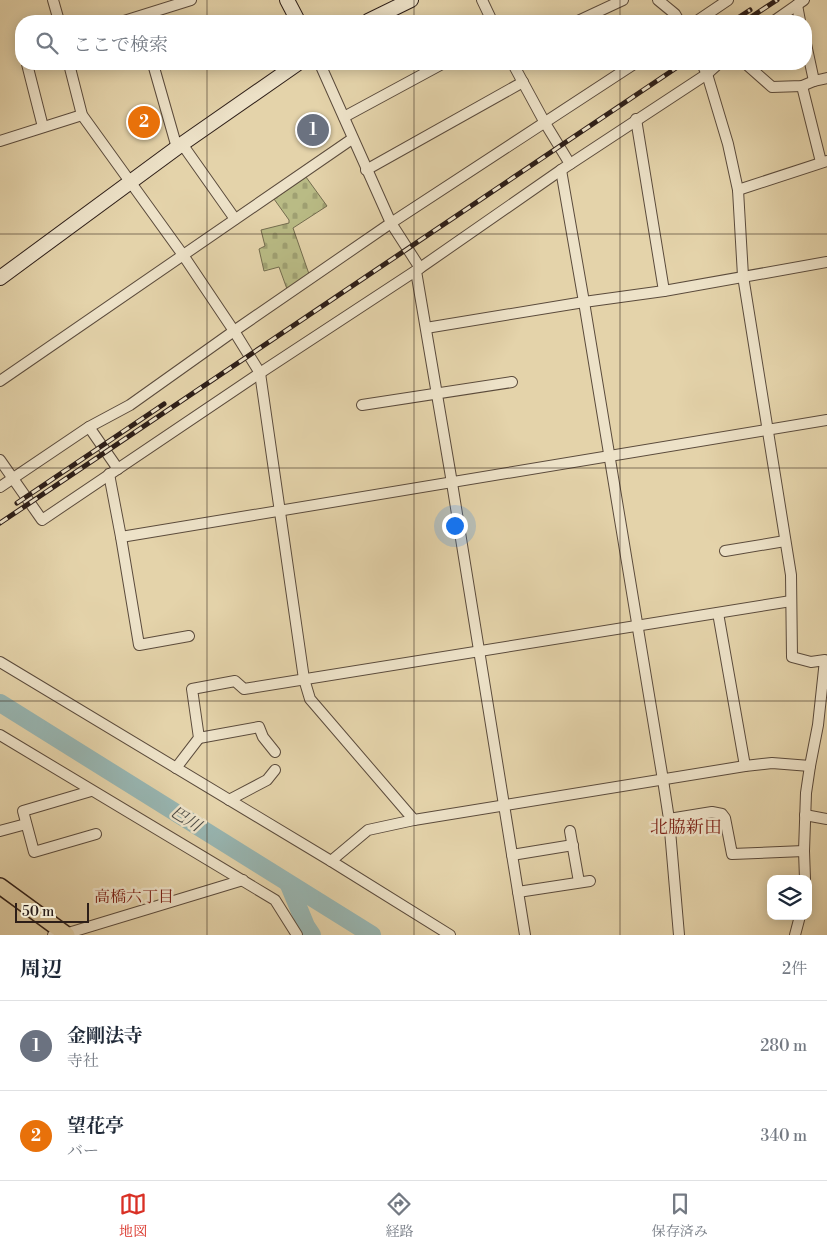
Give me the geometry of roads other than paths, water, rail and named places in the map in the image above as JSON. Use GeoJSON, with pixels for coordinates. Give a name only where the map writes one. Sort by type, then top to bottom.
{"type":"FeatureCollection","features":[{"type":"Feature","properties":{"kind":"main road"},"geometry":{"type":"LineString","coordinates":[[0,886],[58,935]]}},
{"type":"Feature","properties":{"kind":"main road"},"geometry":{"type":"LineString","coordinates":[[0,898],[58,935]]}},
{"type":"Feature","properties":{"kind":"street"},"geometry":{"type":"LineString","coordinates":[[53,0],[57,15]]}},
{"type":"Feature","properties":{"kind":"street"},"geometry":{"type":"LineString","coordinates":[[150,15],[186,0]]}},
{"type":"Feature","properties":{"kind":"street"},"geometry":{"type":"LineString","coordinates":[[287,0],[295,15]]}},
{"type":"Feature","properties":{"kind":"street"},"geometry":{"type":"LineString","coordinates":[[380,15],[411,0]]}},
{"type":"Feature","properties":{"kind":"street"},"geometry":{"type":"LineString","coordinates":[[482,0],[489,15]]}},
{"type":"Feature","properties":{"kind":"street"},"geometry":{"type":"LineString","coordinates":[[591,15],[624,0]]}},
{"type":"Feature","properties":{"kind":"street"},"geometry":{"type":"LineString","coordinates":[[658,0],[676,15]]}},
{"type":"Feature","properties":{"kind":"street"},"geometry":{"type":"LineString","coordinates":[[706,15],[728,0]]}},
{"type":"Feature","properties":{"kind":"street"},"geometry":{"type":"LineString","coordinates":[[782,15],[800,2]]}},
{"type":"Feature","properties":{"kind":"street"},"geometry":{"type":"LineString","coordinates":[[800,2],[800,15]]}},
{"type":"Feature","properties":{"kind":"street"},"geometry":{"type":"LineString","coordinates":[[29,70],[43,127]]}},
{"type":"Feature","properties":{"kind":"street"},"geometry":{"type":"LineString","coordinates":[[71,70],[82,115],[183,255],[260,373],[304,679],[310,699],[414,820]]}},
{"type":"Feature","properties":{"kind":"street"},"geometry":{"type":"LineString","coordinates":[[155,70],[180,146],[235,219]]}},
{"type":"Feature","properties":{"kind":"street"},"geometry":{"type":"LineString","coordinates":[[0,278],[129,182],[288,70]]}},
{"type":"Feature","properties":{"kind":"street"},"geometry":{"type":"LineString","coordinates":[[323,70],[391,223],[418,270],[524,935]]}},
{"type":"Feature","properties":{"kind":"street"},"geometry":{"type":"LineString","coordinates":[[344,117],[431,70]]}},
{"type":"Feature","properties":{"kind":"street"},"geometry":{"type":"LineString","coordinates":[[516,70],[570,164]]}},
{"type":"Feature","properties":{"kind":"street"},"geometry":{"type":"LineString","coordinates":[[0,487],[89,427],[130,405],[391,223],[625,70]]}},
{"type":"Feature","properties":{"kind":"street"},"geometry":{"type":"LineString","coordinates":[[705,70],[728,144],[738,190],[743,276],[790,575],[792,657],[811,662],[826,660],[818,725],[810,766],[804,851],[805,875]]}},
{"type":"Feature","properties":{"kind":"street"},"geometry":{"type":"LineString","coordinates":[[0,460],[42,520],[260,373],[418,270],[560,170],[711,70]]}},
{"type":"Feature","properties":{"kind":"street"},"geometry":{"type":"LineString","coordinates":[[753,70],[772,87],[802,86],[827,78]]}},
{"type":"Feature","properties":{"kind":"street"},"geometry":{"type":"LineString","coordinates":[[812,70],[814,81]]}},
{"type":"Feature","properties":{"kind":"street"},"geometry":{"type":"LineString","coordinates":[[366,170],[523,82]]}},
{"type":"Feature","properties":{"kind":"street"},"geometry":{"type":"LineString","coordinates":[[738,190],[824,161],[802,86]]}},
{"type":"Feature","properties":{"kind":"street"},"geometry":{"type":"LineString","coordinates":[[0,141],[82,115]]}},
{"type":"Feature","properties":{"kind":"street"},"geometry":{"type":"LineString","coordinates":[[636,119],[664,291]]}},
{"type":"Feature","properties":{"kind":"street"},"geometry":{"type":"LineString","coordinates":[[0,381],[352,139]]}},
{"type":"Feature","properties":{"kind":"street"},"geometry":{"type":"LineString","coordinates":[[560,170],[584,302],[669,818],[679,935]]}},
{"type":"Feature","properties":{"kind":"street"},"geometry":{"type":"LineString","coordinates":[[426,328],[664,291],[827,262]]}},
{"type":"Feature","properties":{"kind":"street"},"geometry":{"type":"LineString","coordinates":[[362,406],[512,382]]}},
{"type":"Feature","properties":{"kind":"street"},"geometry":{"type":"LineString","coordinates":[[122,537],[827,420]]}},
{"type":"Feature","properties":{"kind":"street"},"geometry":{"type":"LineString","coordinates":[[89,427],[113,471],[139,645],[189,636]]}},
{"type":"Feature","properties":{"kind":"street"},"geometry":{"type":"LineString","coordinates":[[725,551],[785,541]]}},
{"type":"Feature","properties":{"kind":"street"},"geometry":{"type":"LineString","coordinates":[[200,738],[192,689],[235,681],[244,689],[791,601]]}},
{"type":"Feature","properties":{"kind":"street"},"geometry":{"type":"LineString","coordinates":[[718,612],[745,766]]}},
{"type":"Feature","properties":{"kind":"street"},"geometry":{"type":"LineString","coordinates":[[0,662],[331,861],[450,935]]}},
{"type":"Feature","properties":{"kind":"street"},"geometry":{"type":"LineString","coordinates":[[176,768],[200,738],[259,727],[262,737],[276,752]]}},
{"type":"Feature","properties":{"kind":"street"},"geometry":{"type":"LineString","coordinates":[[0,735],[275,900],[297,935]]}},
{"type":"Feature","properties":{"kind":"street"},"geometry":{"type":"LineString","coordinates":[[331,861],[368,830],[414,820],[745,766],[772,763],[810,766]]}},
{"type":"Feature","properties":{"kind":"street"},"geometry":{"type":"LineString","coordinates":[[230,800],[267,780],[275,770]]}},
{"type":"Feature","properties":{"kind":"street"},"geometry":{"type":"LineString","coordinates":[[91,791],[23,811],[34,852],[96,834]]}},
{"type":"Feature","properties":{"kind":"street"},"geometry":{"type":"LineString","coordinates":[[669,818],[712,812],[722,814],[725,818],[732,854],[804,851]]}},
{"type":"Feature","properties":{"kind":"street"},"geometry":{"type":"LineString","coordinates":[[806,815],[827,819]]}},
{"type":"Feature","properties":{"kind":"street"},"geometry":{"type":"LineString","coordinates":[[0,831],[26,824]]}},
{"type":"Feature","properties":{"kind":"street"},"geometry":{"type":"LineString","coordinates":[[570,831],[578,882]]}},
{"type":"Feature","properties":{"kind":"street"},"geometry":{"type":"LineString","coordinates":[[512,855],[572,845]]}},
{"type":"Feature","properties":{"kind":"street"},"geometry":{"type":"LineString","coordinates":[[58,935],[243,880]]}},
{"type":"Feature","properties":{"kind":"street"},"geometry":{"type":"LineString","coordinates":[[518,892],[590,881]]}},
{"type":"Feature","properties":{"kind":"street"},"geometry":{"type":"LineString","coordinates":[[795,935],[799,920]]}},
{"type":"Feature","properties":{"kind":"waterway","name":"巴川"},"geometry":{"type":"LineString","coordinates":[[0,703],[372,935]]}},
{"type":"Feature","properties":{"kind":"waterway"},"geometry":{"type":"LineString","coordinates":[[289,885],[306,926],[312,935]]}},
{"type":"Feature","properties":{"kind":"railway"},"geometry":{"type":"LineString","coordinates":[[754,15],[777,0]]}},
{"type":"Feature","properties":{"kind":"railway"},"geometry":{"type":"LineString","coordinates":[[742,15],[750,10]]}},
{"type":"Feature","properties":{"kind":"railway"},"geometry":{"type":"LineString","coordinates":[[0,523],[673,70]]}},
{"type":"Feature","properties":{"kind":"railway"},"geometry":{"type":"LineString","coordinates":[[17,503],[164,404]]}},
{"type":"Feature","properties":{"kind":"place","name":"望花亭"},"geometry":{"type":"Point","coordinates":[144,122]}},
{"type":"Feature","properties":{"kind":"place","name":"金剛法寺"},"geometry":{"type":"Point","coordinates":[313,130]}},
{"type":"Feature","properties":{"kind":"district","name":"北脇新田"},"geometry":{"type":"Point","coordinates":[686,827]}},
{"type":"Feature","properties":{"kind":"district","name":"高橋六丁目"},"geometry":{"type":"Point","coordinates":[134,897]}}]}
